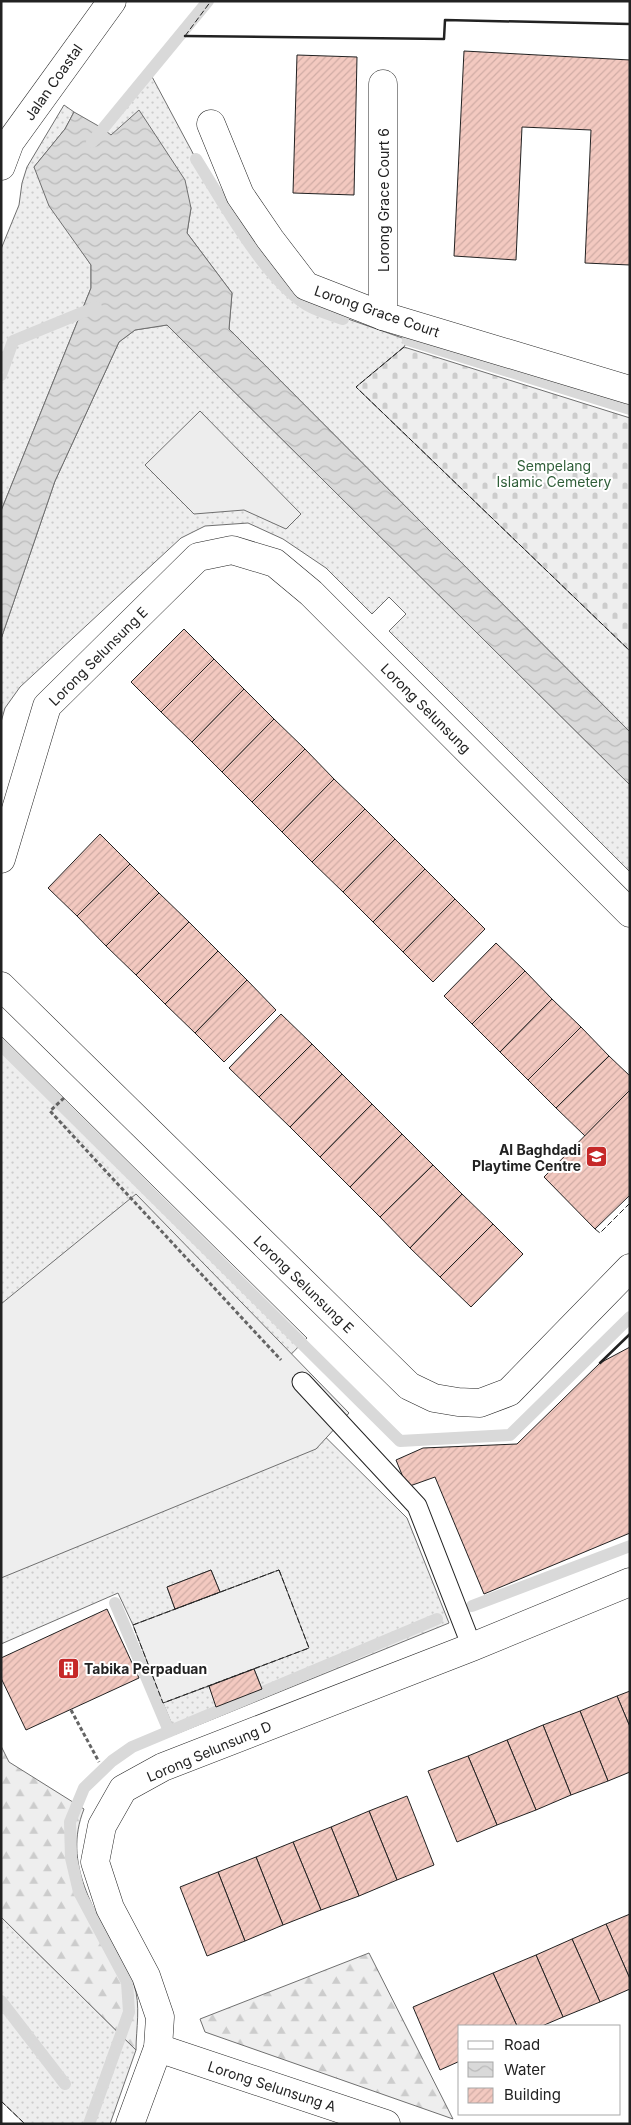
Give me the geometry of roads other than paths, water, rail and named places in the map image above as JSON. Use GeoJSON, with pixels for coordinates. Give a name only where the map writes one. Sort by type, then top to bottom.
{"type":"FeatureCollection","features":[{"type":"Feature","properties":{"kind":"main road","name":"Jalan Coastal"},"geometry":{"type":"LineString","coordinates":[[1,166],[10,142],[112,1]]}},
{"type":"Feature","properties":{"kind":"main road","name":"Lorong Grace Court 6"},"geometry":{"type":"LineString","coordinates":[[383,84],[383,316]]}},
{"type":"Feature","properties":{"kind":"main road","name":"Lorong Grace Court"},"geometry":{"type":"LineString","coordinates":[[211,124],[240,195],[270,239],[306,286],[383,316],[630,390]]}},
{"type":"Feature","properties":{"kind":"main road","name":"Lorong Selunsung"},"geometry":{"type":"LineString","coordinates":[[198,557],[232,550],[275,563],[311,593],[630,913]]}},
{"type":"Feature","properties":{"kind":"main road","name":"Lorong Selunsung E"},"geometry":{"type":"LineString","coordinates":[[1,859],[47,706],[198,557]]}},
{"type":"Feature","properties":{"kind":"main road","name":"Lorong Selunsung E"},"geometry":{"type":"LineString","coordinates":[[1,986],[409,1386],[434,1398],[480,1402],[509,1392],[630,1268]]}},
{"type":"Feature","properties":{"kind":"main road","name":"Lorong Selunsung D"},"geometry":{"type":"LineString","coordinates":[[130,2124],[158,2048],[160,2017],[146,1976],[110,1908],[95,1862],[102,1826],[123,1789],[163,1767],[472,1647],[630,1582]]}},
{"type":"Feature","properties":{"kind":"main road","name":"Lorong Selunsung A"},"geometry":{"type":"LineString","coordinates":[[158,2048],[386,2124]]}},
{"type":"Feature","properties":{"kind":"lane"},"geometry":{"type":"LineString","coordinates":[[302,1382],[417,1506],[472,1647]]}},
{"type":"Feature","properties":{"kind":"water"},"geometry":{"type":"Polygon","coordinates":[[[139,110],[185,180],[191,208],[187,233],[232,293],[229,329],[630,732],[630,785],[167,325],[135,330],[119,342],[55,481],[1,639],[1,511],[91,288],[91,265],[49,206],[34,167],[65,129],[74,112],[111,135],[139,110]]]}},
{"type":"Feature","properties":{"kind":"waterway"},"geometry":{"type":"LineString","coordinates":[[92,142],[208,1]]}},
{"type":"Feature","properties":{"kind":"waterway"},"geometry":{"type":"LineString","coordinates":[[196,159],[245,238],[275,277],[291,293],[307,305],[343,319]]}},
{"type":"Feature","properties":{"kind":"waterway"},"geometry":{"type":"LineString","coordinates":[[1,375],[13,341],[96,307]]}},
{"type":"Feature","properties":{"kind":"waterway"},"geometry":{"type":"LineString","coordinates":[[408,340],[630,409]]}},
{"type":"Feature","properties":{"kind":"waterway"},"geometry":{"type":"LineString","coordinates":[[1,1045],[400,1441],[510,1435],[630,1317]]}},
{"type":"Feature","properties":{"kind":"waterway"},"geometry":{"type":"LineString","coordinates":[[472,1606],[630,1546]]}},
{"type":"Feature","properties":{"kind":"waterway"},"geometry":{"type":"LineString","coordinates":[[115,1603],[169,1731]]}},
{"type":"Feature","properties":{"kind":"waterway"},"geometry":{"type":"LineString","coordinates":[[89,2124],[129,2012],[127,1982],[79,1892],[71,1858],[70,1822],[84,1788],[112,1761],[132,1747],[437,1619]]}},
{"type":"Feature","properties":{"kind":"waterway"},"geometry":{"type":"LineString","coordinates":[[1,2001],[65,2084]]}},
{"type":"Feature","properties":{"kind":"place","name":"Al Baghdadi Playtime Centre"},"geometry":{"type":"Point","coordinates":[597,1157]}},
{"type":"Feature","properties":{"kind":"place","name":"Tabika Perpaduan"},"geometry":{"type":"Point","coordinates":[68,1668]}},
{"type":"Feature","properties":{"kind":"park label","name":"Sempelang Islamic Cemetery"},"geometry":{"type":"Point","coordinates":[554,474]}}]}
